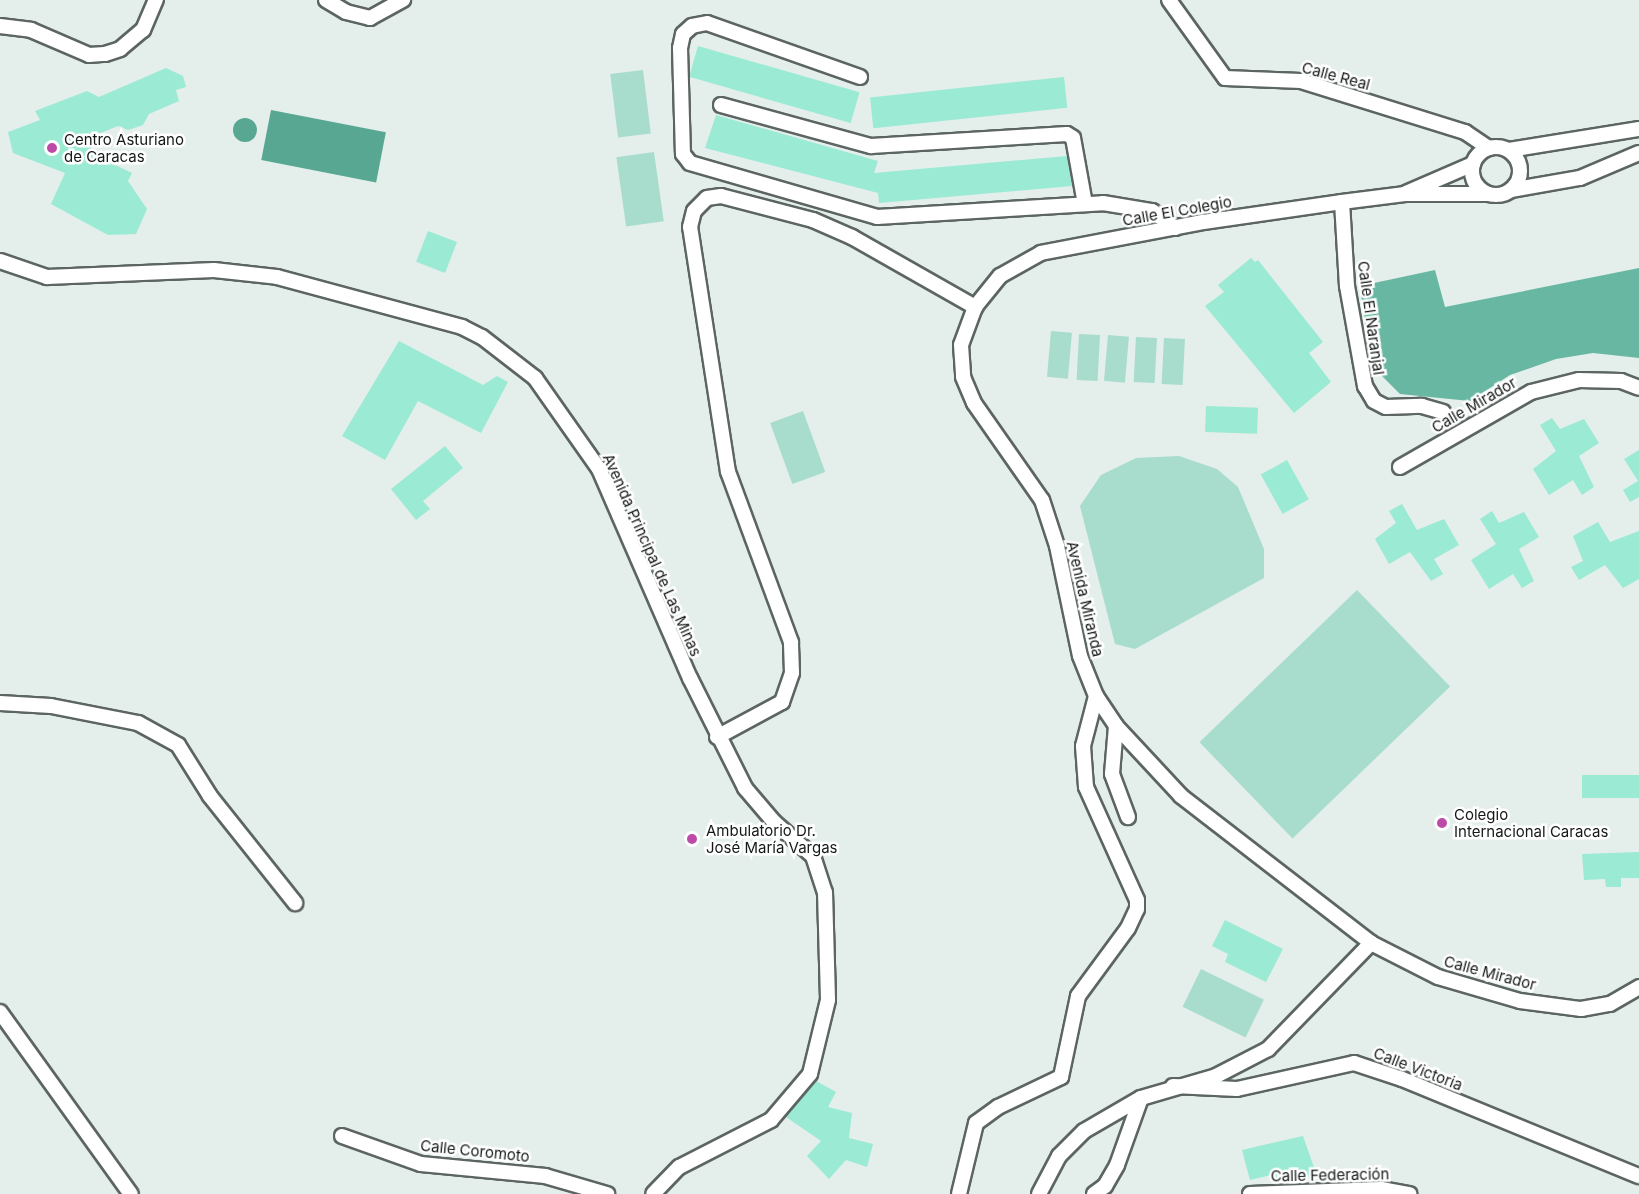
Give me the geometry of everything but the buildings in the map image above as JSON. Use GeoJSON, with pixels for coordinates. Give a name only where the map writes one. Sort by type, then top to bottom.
{"type":"FeatureCollection","features":[{"type":"Feature","properties":{"kind":"street"},"geometry":{"type":"LineString","coordinates":[[0,26],[31,30],[89,55],[105,54],[120,49],[143,30],[156,0]]}},
{"type":"Feature","properties":{"kind":"street"},"geometry":{"type":"LineString","coordinates":[[326,0],[346,12],[370,18],[403,0]]}},
{"type":"Feature","properties":{"kind":"street","name":"Calle Real"},"geometry":{"type":"LineString","coordinates":[[1169,0],[1225,78],[1301,81],[1465,132],[1489,148]]}},
{"type":"Feature","properties":{"kind":"street"},"geometry":{"type":"LineString","coordinates":[[860,77],[707,23],[692,26],[683,34],[680,48],[683,154],[690,163],[877,217],[1085,204],[1152,211],[1175,228]]}},
{"type":"Feature","properties":{"kind":"street"},"geometry":{"type":"LineString","coordinates":[[722,105],[871,146],[1067,134],[1073,138],[1085,204]]}},
{"type":"Feature","properties":{"kind":"street"},"geometry":{"type":"LineString","coordinates":[[1489,148],[1509,150],[1639,129]]}},
{"type":"Feature","properties":{"kind":"street","name":"Calle El Colegio"},"geometry":{"type":"LineString","coordinates":[[1405,194],[1473,165],[1489,148]]}},
{"type":"Feature","properties":{"kind":"street"},"geometry":{"type":"LineString","coordinates":[[1509,150],[1521,170],[1511,190]]}},
{"type":"Feature","properties":{"kind":"street","name":"Calle El Colegio"},"geometry":{"type":"LineString","coordinates":[[975,307],[1000,276],[1041,254],[1175,228],[1342,202],[1405,194],[1488,194],[1580,178],[1639,153]]}},
{"type":"Feature","properties":{"kind":"street"},"geometry":{"type":"LineString","coordinates":[[1473,165],[1474,182],[1488,194]]}},
{"type":"Feature","properties":{"kind":"street"},"geometry":{"type":"LineString","coordinates":[[717,737],[782,702],[792,673],[791,642],[729,472],[690,227],[694,211],[707,198],[721,196],[813,220],[852,237],[975,307]]}},
{"type":"Feature","properties":{"kind":"street","name":"Calle El Naranjal"},"geometry":{"type":"LineString","coordinates":[[1342,202],[1347,286],[1365,386],[1374,400],[1386,407],[1422,406],[1443,412]]}},
{"type":"Feature","properties":{"kind":"street","name":"Avenida Principal de Las Minas"},"geometry":{"type":"LineString","coordinates":[[0,261],[47,277],[214,270],[277,277],[462,327],[482,338],[535,378],[598,469],[717,737],[745,788],[767,815],[813,855],[821,872],[827,922],[825,1024],[810,1074],[771,1120],[679,1167],[653,1194]]}},
{"type":"Feature","properties":{"kind":"street","name":"Avenida Miranda"},"geometry":{"type":"LineString","coordinates":[[975,307],[961,345],[963,377],[974,403],[1042,500],[1057,546],[1080,656],[1096,696],[1116,726],[1181,796],[1371,943]]}},
{"type":"Feature","properties":{"kind":"street","name":"Calle Mirador"},"geometry":{"type":"LineString","coordinates":[[1400,467],[1531,392],[1579,380],[1621,381],[1639,388]]}},
{"type":"Feature","properties":{"kind":"street"},"geometry":{"type":"LineString","coordinates":[[959,1194],[976,1123],[998,1107],[1061,1077],[1078,996],[1128,928],[1137,909],[1137,900],[1086,787],[1083,746],[1096,696]]}},
{"type":"Feature","properties":{"kind":"street"},"geometry":{"type":"LineString","coordinates":[[0,703],[51,706],[138,723],[178,746],[210,796],[295,903]]}},
{"type":"Feature","properties":{"kind":"street"},"geometry":{"type":"LineString","coordinates":[[1116,726],[1112,774],[1128,818]]}},
{"type":"Feature","properties":{"kind":"street"},"geometry":{"type":"LineString","coordinates":[[1039,1194],[1059,1156],[1095,1122],[1142,1098],[1173,1086],[1216,1076],[1268,1050],[1371,943]]}},
{"type":"Feature","properties":{"kind":"street","name":"Calle Mirador"},"geometry":{"type":"LineString","coordinates":[[1371,943],[1438,977],[1520,1001],[1581,1009],[1610,1004],[1639,987]]}},
{"type":"Feature","properties":{"kind":"street"},"geometry":{"type":"LineString","coordinates":[[0,1012],[131,1194]]}},
{"type":"Feature","properties":{"kind":"street","name":"Calle Victoria"},"geometry":{"type":"LineString","coordinates":[[1173,1086],[1237,1089],[1340,1063],[1360,1064],[1639,1176]]}},
{"type":"Feature","properties":{"kind":"street"},"geometry":{"type":"LineString","coordinates":[[1095,1194],[1105,1186],[1117,1165],[1142,1098]]}},
{"type":"Feature","properties":{"kind":"street","name":"Calle Coromoto"},"geometry":{"type":"LineString","coordinates":[[342,1136],[421,1164],[545,1176],[607,1194]]}},
{"type":"Feature","properties":{"kind":"street","name":"Calle Federación"},"geometry":{"type":"LineString","coordinates":[[1250,1194],[1357,1189],[1410,1194]]}},
{"type":"Feature","properties":{"kind":"shaded area"},"geometry":{"type":"Polygon","coordinates":[[[643,70],[651,134],[618,138],[610,74],[643,70]]]}},
{"type":"Feature","properties":{"kind":"shaded area"},"geometry":{"type":"Polygon","coordinates":[[[271,110],[386,132],[376,182],[261,160],[271,110]]]}},
{"type":"Feature","properties":{"kind":"shaded area"},"geometry":{"type":"Polygon","coordinates":[[[245,118],[253,122],[257,130],[253,138],[245,142],[237,138],[233,130],[237,122],[245,118]]]}},
{"type":"Feature","properties":{"kind":"shaded area"},"geometry":{"type":"Polygon","coordinates":[[[654,152],[664,221],[626,227],[616,157],[654,152]]]}},
{"type":"Feature","properties":{"kind":"shaded area"},"geometry":{"type":"Polygon","coordinates":[[[1639,268],[1639,358],[1593,353],[1556,359],[1510,375],[1470,401],[1400,394],[1370,364],[1360,286],[1435,270],[1445,307],[1639,268]]]}},
{"type":"Feature","properties":{"kind":"shaded area"},"geometry":{"type":"Polygon","coordinates":[[[1051,331],[1072,333],[1068,379],[1047,377],[1051,331]]]}},
{"type":"Feature","properties":{"kind":"shaded area"},"geometry":{"type":"Polygon","coordinates":[[[1079,334],[1100,335],[1098,381],[1077,380],[1079,334]]]}},
{"type":"Feature","properties":{"kind":"shaded area"},"geometry":{"type":"Polygon","coordinates":[[[1108,335],[1129,337],[1125,383],[1104,381],[1108,335]]]}},
{"type":"Feature","properties":{"kind":"shaded area"},"geometry":{"type":"Polygon","coordinates":[[[1136,337],[1157,338],[1155,383],[1134,382],[1136,337]]]}},
{"type":"Feature","properties":{"kind":"shaded area"},"geometry":{"type":"Polygon","coordinates":[[[1164,338],[1185,339],[1183,385],[1162,384],[1164,338]]]}},
{"type":"Feature","properties":{"kind":"shaded area"},"geometry":{"type":"Polygon","coordinates":[[[803,411],[825,472],[792,484],[770,423],[803,411]]]}},
{"type":"Feature","properties":{"kind":"shaded area"},"geometry":{"type":"Polygon","coordinates":[[[1179,456],[1217,469],[1238,487],[1264,549],[1264,578],[1135,649],[1115,644],[1080,506],[1101,475],[1136,458],[1179,456]]]}},
{"type":"Feature","properties":{"kind":"shaded area"},"geometry":{"type":"Polygon","coordinates":[[[1357,590],[1450,686],[1293,839],[1199,742],[1357,590]]]}},
{"type":"Feature","properties":{"kind":"shaded area"},"geometry":{"type":"Polygon","coordinates":[[[1201,969],[1264,1000],[1246,1037],[1183,1007],[1201,969]]]}},
{"type":"Feature","properties":{"kind":"place","name":"Centro Asturiano de Caracas"},"geometry":{"type":"Point","coordinates":[52,148]}},
{"type":"Feature","properties":{"kind":"place","name":"Colegio Internacional Caracas"},"geometry":{"type":"Point","coordinates":[1442,823]}},
{"type":"Feature","properties":{"kind":"place","name":"Ambulatorio Dr. José María Vargas"},"geometry":{"type":"Point","coordinates":[692,839]}}]}
